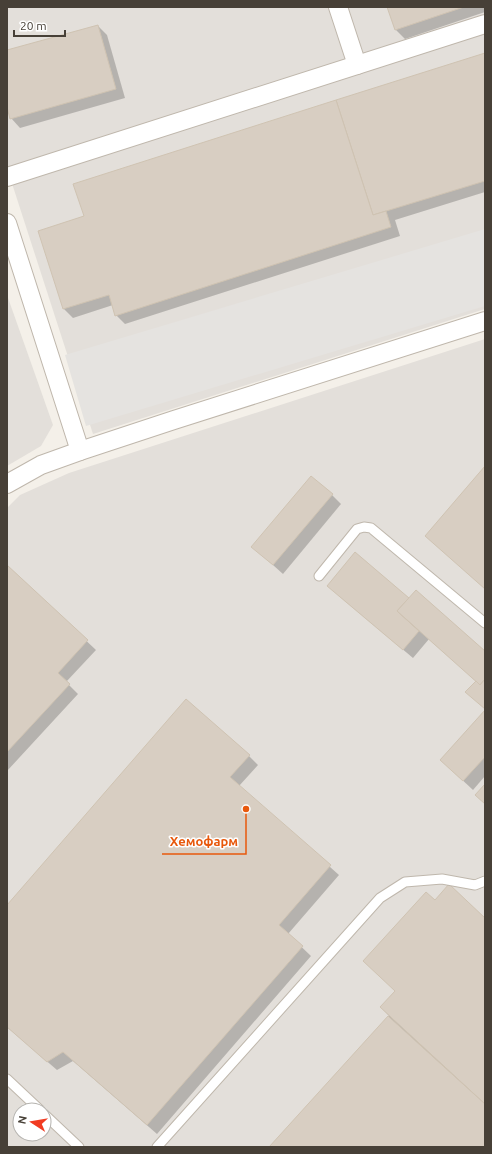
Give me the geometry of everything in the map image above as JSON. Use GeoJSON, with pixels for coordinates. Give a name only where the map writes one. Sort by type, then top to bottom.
{"type":"FeatureCollection","features":[{"type":"Feature","properties":{"kind":"street"},"geometry":{"type":"LineString","coordinates":[[338,7],[357,65]]}},
{"type":"Feature","properties":{"kind":"street"},"geometry":{"type":"LineString","coordinates":[[7,177],[485,24]]}},
{"type":"Feature","properties":{"kind":"street"},"geometry":{"type":"LineString","coordinates":[[7,223],[80,451]]}},
{"type":"Feature","properties":{"kind":"street"},"geometry":{"type":"LineString","coordinates":[[7,484],[41,465],[80,451],[485,321]]}},
{"type":"Feature","properties":{"kind":"lane"},"geometry":{"type":"LineString","coordinates":[[319,576],[357,529],[364,527],[371,528],[485,623]]}},
{"type":"Feature","properties":{"kind":"lane"},"geometry":{"type":"LineString","coordinates":[[157,1147],[380,898],[405,882],[442,879],[475,885],[485,881]]}},
{"type":"Feature","properties":{"kind":"lane"},"geometry":{"type":"LineString","coordinates":[[7,1079],[31,1102]]}},
{"type":"Feature","properties":{"kind":"lane"},"geometry":{"type":"LineString","coordinates":[[52,1122],[79,1147]]}},
{"type":"Feature","properties":{"kind":"shaded area"},"geometry":{"type":"Polygon","coordinates":[[[7,7],[485,7],[485,309],[93,434],[7,168],[7,7]]]}},
{"type":"Feature","properties":{"kind":"shaded area"},"geometry":{"type":"Polygon","coordinates":[[[485,229],[485,306],[86,426],[65,355],[485,229]]]}},
{"type":"Feature","properties":{"kind":"shaded area"},"geometry":{"type":"Polygon","coordinates":[[[7,295],[53,425],[41,446],[7,466],[7,295]]]}},
{"type":"Feature","properties":{"kind":"shaded area"},"geometry":{"type":"Polygon","coordinates":[[[485,339],[485,1147],[7,1147],[7,508],[20,495],[69,473],[485,339]]]}},
{"type":"Feature","properties":{"kind":"building"},"geometry":{"type":"Polygon","coordinates":[[[387,7],[464,7],[395,30],[387,7]]]}},
{"type":"Feature","properties":{"kind":"building"},"geometry":{"type":"Polygon","coordinates":[[[98,25],[116,89],[10,119],[7,107],[7,50],[98,25]]]}},
{"type":"Feature","properties":{"kind":"building"},"geometry":{"type":"Polygon","coordinates":[[[485,53],[485,181],[373,215],[336,100],[485,53]]]}},
{"type":"Feature","properties":{"kind":"building"},"geometry":{"type":"Polygon","coordinates":[[[336,100],[373,215],[386,211],[391,227],[115,316],[109,295],[63,309],[38,231],[84,216],[73,184],[336,100]]]}},
{"type":"Feature","properties":{"kind":"building"},"geometry":{"type":"Polygon","coordinates":[[[485,466],[485,589],[425,536],[485,466]]]}},
{"type":"Feature","properties":{"kind":"building"},"geometry":{"type":"Polygon","coordinates":[[[311,476],[333,494],[273,565],[251,547],[311,476]]]}},
{"type":"Feature","properties":{"kind":"building"},"geometry":{"type":"Polygon","coordinates":[[[355,552],[409,598],[397,611],[419,631],[403,650],[327,586],[355,552]]]}},
{"type":"Feature","properties":{"kind":"building"},"geometry":{"type":"Polygon","coordinates":[[[7,565],[88,640],[58,673],[70,684],[7,752],[7,565]]]}},
{"type":"Feature","properties":{"kind":"building"},"geometry":{"type":"Polygon","coordinates":[[[416,590],[485,651],[485,679],[480,685],[397,611],[416,590]]]}},
{"type":"Feature","properties":{"kind":"building"},"geometry":{"type":"Polygon","coordinates":[[[485,679],[485,709],[465,692],[476,681],[480,685],[485,679]]]}},
{"type":"Feature","properties":{"kind":"building"},"geometry":{"type":"Polygon","coordinates":[[[186,699],[250,755],[230,777],[331,865],[279,925],[303,946],[147,1125],[63,1052],[47,1062],[7,1027],[7,905],[186,699]]]}},
{"type":"Feature","properties":{"kind":"building"},"geometry":{"type":"Polygon","coordinates":[[[485,710],[485,757],[463,781],[440,760],[485,710]]]}},
{"type":"Feature","properties":{"kind":"building"},"geometry":{"type":"Polygon","coordinates":[[[485,784],[485,804],[475,795],[485,784]]]}},
{"type":"Feature","properties":{"kind":"building"},"geometry":{"type":"Polygon","coordinates":[[[449,884],[485,918],[485,1104],[380,1007],[395,991],[363,961],[426,892],[435,900],[449,884]]]}},
{"type":"Feature","properties":{"kind":"building"},"geometry":{"type":"Polygon","coordinates":[[[388,1016],[485,1104],[485,1147],[269,1147],[388,1016]]]}},
{"type":"Feature","properties":{"kind":"place","name":"Хемофарм"},"geometry":{"type":"Point","coordinates":[246,809]}}]}
